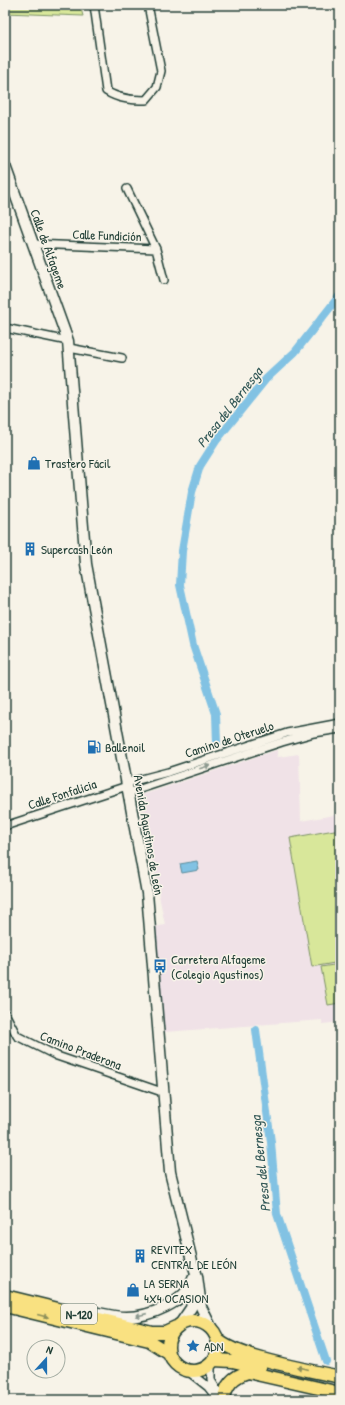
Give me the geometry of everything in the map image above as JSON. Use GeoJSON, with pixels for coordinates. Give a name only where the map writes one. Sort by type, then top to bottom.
{"type":"FeatureCollection","features":[{"type":"Feature","properties":{"kind":"highway","name":"N-120"},"geometry":{"type":"LineString","coordinates":[[5,1295],[152,1332],[166,1332],[178,1325]]}},
{"type":"Feature","properties":{"kind":"highway","name":"N-120"},"geometry":{"type":"LineString","coordinates":[[5,1306],[150,1341],[168,1353]]}},
{"type":"Feature","properties":{"kind":"highway"},"geometry":{"type":"LineString","coordinates":[[215,1334],[218,1350],[213,1362],[202,1370],[189,1372],[174,1364],[168,1353],[168,1340],[178,1325],[197,1321],[215,1334],[227,1347],[243,1354],[340,1377]]}},
{"type":"Feature","properties":{"kind":"highway"},"geometry":{"type":"LineString","coordinates":[[213,1362],[235,1361],[340,1386]]}},
{"type":"Feature","properties":{"kind":"highway"},"geometry":{"type":"LineString","coordinates":[[224,1400],[231,1381],[248,1372],[340,1392]]}},
{"type":"Feature","properties":{"kind":"street"},"geometry":{"type":"LineString","coordinates":[[94,5],[106,91],[127,99],[146,100],[157,88],[161,71],[148,5]]}},
{"type":"Feature","properties":{"kind":"street","name":"Calle de Alfageme"},"geometry":{"type":"LineString","coordinates":[[5,166],[68,344]]}},
{"type":"Feature","properties":{"kind":"street"},"geometry":{"type":"LineString","coordinates":[[126,189],[156,249],[164,280]]}},
{"type":"Feature","properties":{"kind":"street","name":"Calle Fundición"},"geometry":{"type":"LineString","coordinates":[[33,244],[156,249]]}},
{"type":"Feature","properties":{"kind":"street"},"geometry":{"type":"LineString","coordinates":[[5,328],[122,358]]}},
{"type":"Feature","properties":{"kind":"street","name":"Avenida Agustinos de León"},"geometry":{"type":"LineString","coordinates":[[68,344],[86,564],[147,893],[162,1092],[170,1172],[192,1262],[199,1284],[201,1307],[215,1334]]}},
{"type":"Feature","properties":{"kind":"street","name":"Camino de Oteruelo"},"geometry":{"type":"LineString","coordinates":[[127,788],[168,772],[287,733],[340,723]]}},
{"type":"Feature","properties":{"kind":"street","name":"Camino de Oteruelo"},"geometry":{"type":"LineString","coordinates":[[127,788],[314,733],[340,729]]}},
{"type":"Feature","properties":{"kind":"street","name":"Calle Fonfalicia"},"geometry":{"type":"LineString","coordinates":[[5,826],[127,788]]}},
{"type":"Feature","properties":{"kind":"street","name":"Camino Praderona"},"geometry":{"type":"LineString","coordinates":[[5,1013],[17,1036],[57,1056],[162,1092]]}},
{"type":"Feature","properties":{"kind":"street","name":"Avenida Agustinos de León"},"geometry":{"type":"LineString","coordinates":[[178,1325],[194,1302],[192,1262]]}},
{"type":"Feature","properties":{"kind":"street"},"geometry":{"type":"LineString","coordinates":[[5,1295],[116,1317],[129,1317],[143,1315],[177,1299],[188,1290],[193,1279]]}},
{"type":"Feature","properties":{"kind":"street"},"geometry":{"type":"LineString","coordinates":[[213,1362],[211,1380],[224,1400]]}},
{"type":"Feature","properties":{"kind":"street"},"geometry":{"type":"LineString","coordinates":[[189,1372],[208,1387],[218,1400]]}},
{"type":"Feature","properties":{"kind":"shaded area"},"geometry":{"type":"Polygon","coordinates":[[[277,750],[278,757],[299,754],[301,821],[340,814],[340,1022],[322,1024],[322,1020],[165,1032],[154,927],[165,925],[139,796],[277,750]]]}},
{"type":"Feature","properties":{"kind":"green space"},"geometry":{"type":"Polygon","coordinates":[[[5,5],[80,5],[83,16],[5,13],[5,5]]]}},
{"type":"Feature","properties":{"kind":"green space"},"geometry":{"type":"Polygon","coordinates":[[[340,829],[340,962],[312,967],[290,838],[340,829]]]}},
{"type":"Feature","properties":{"kind":"green space"},"geometry":{"type":"Polygon","coordinates":[[[340,964],[340,1003],[328,1005],[321,967],[340,964]]]}},
{"type":"Feature","properties":{"kind":"water"},"geometry":{"type":"Polygon","coordinates":[[[197,861],[199,870],[182,873],[180,864],[197,861]]]}},
{"type":"Feature","properties":{"kind":"waterway","name":"Presa del Bernesga"},"geometry":{"type":"LineString","coordinates":[[217,744],[216,714],[193,645],[180,585],[182,551],[192,492],[200,466],[216,441],[266,379],[295,352],[340,295]]}},
{"type":"Feature","properties":{"kind":"waterway","name":"Presa del Bernesga"},"geometry":{"type":"LineString","coordinates":[[256,1030],[271,1142],[277,1214],[326,1361]]}},
{"type":"Feature","properties":{"kind":"place","name":"Trastero Fácil"},"geometry":{"type":"Point","coordinates":[34,463]}},
{"type":"Feature","properties":{"kind":"place","name":"Supercash León"},"geometry":{"type":"Point","coordinates":[30,549]}},
{"type":"Feature","properties":{"kind":"place","name":"Ballenoil"},"geometry":{"type":"Point","coordinates":[94,747]}},
{"type":"Feature","properties":{"kind":"place","name":"Carretera Alfageme (Colegio Agustinos)"},"geometry":{"type":"Point","coordinates":[160,966]}},
{"type":"Feature","properties":{"kind":"place","name":"REVITEX CENTRAL DE LEÓN"},"geometry":{"type":"Point","coordinates":[140,1256]}},
{"type":"Feature","properties":{"kind":"place","name":"LA SERNA 4X4 OCASION"},"geometry":{"type":"Point","coordinates":[133,1290]}},
{"type":"Feature","properties":{"kind":"place","name":"ADN"},"geometry":{"type":"Point","coordinates":[193,1346]}}]}
